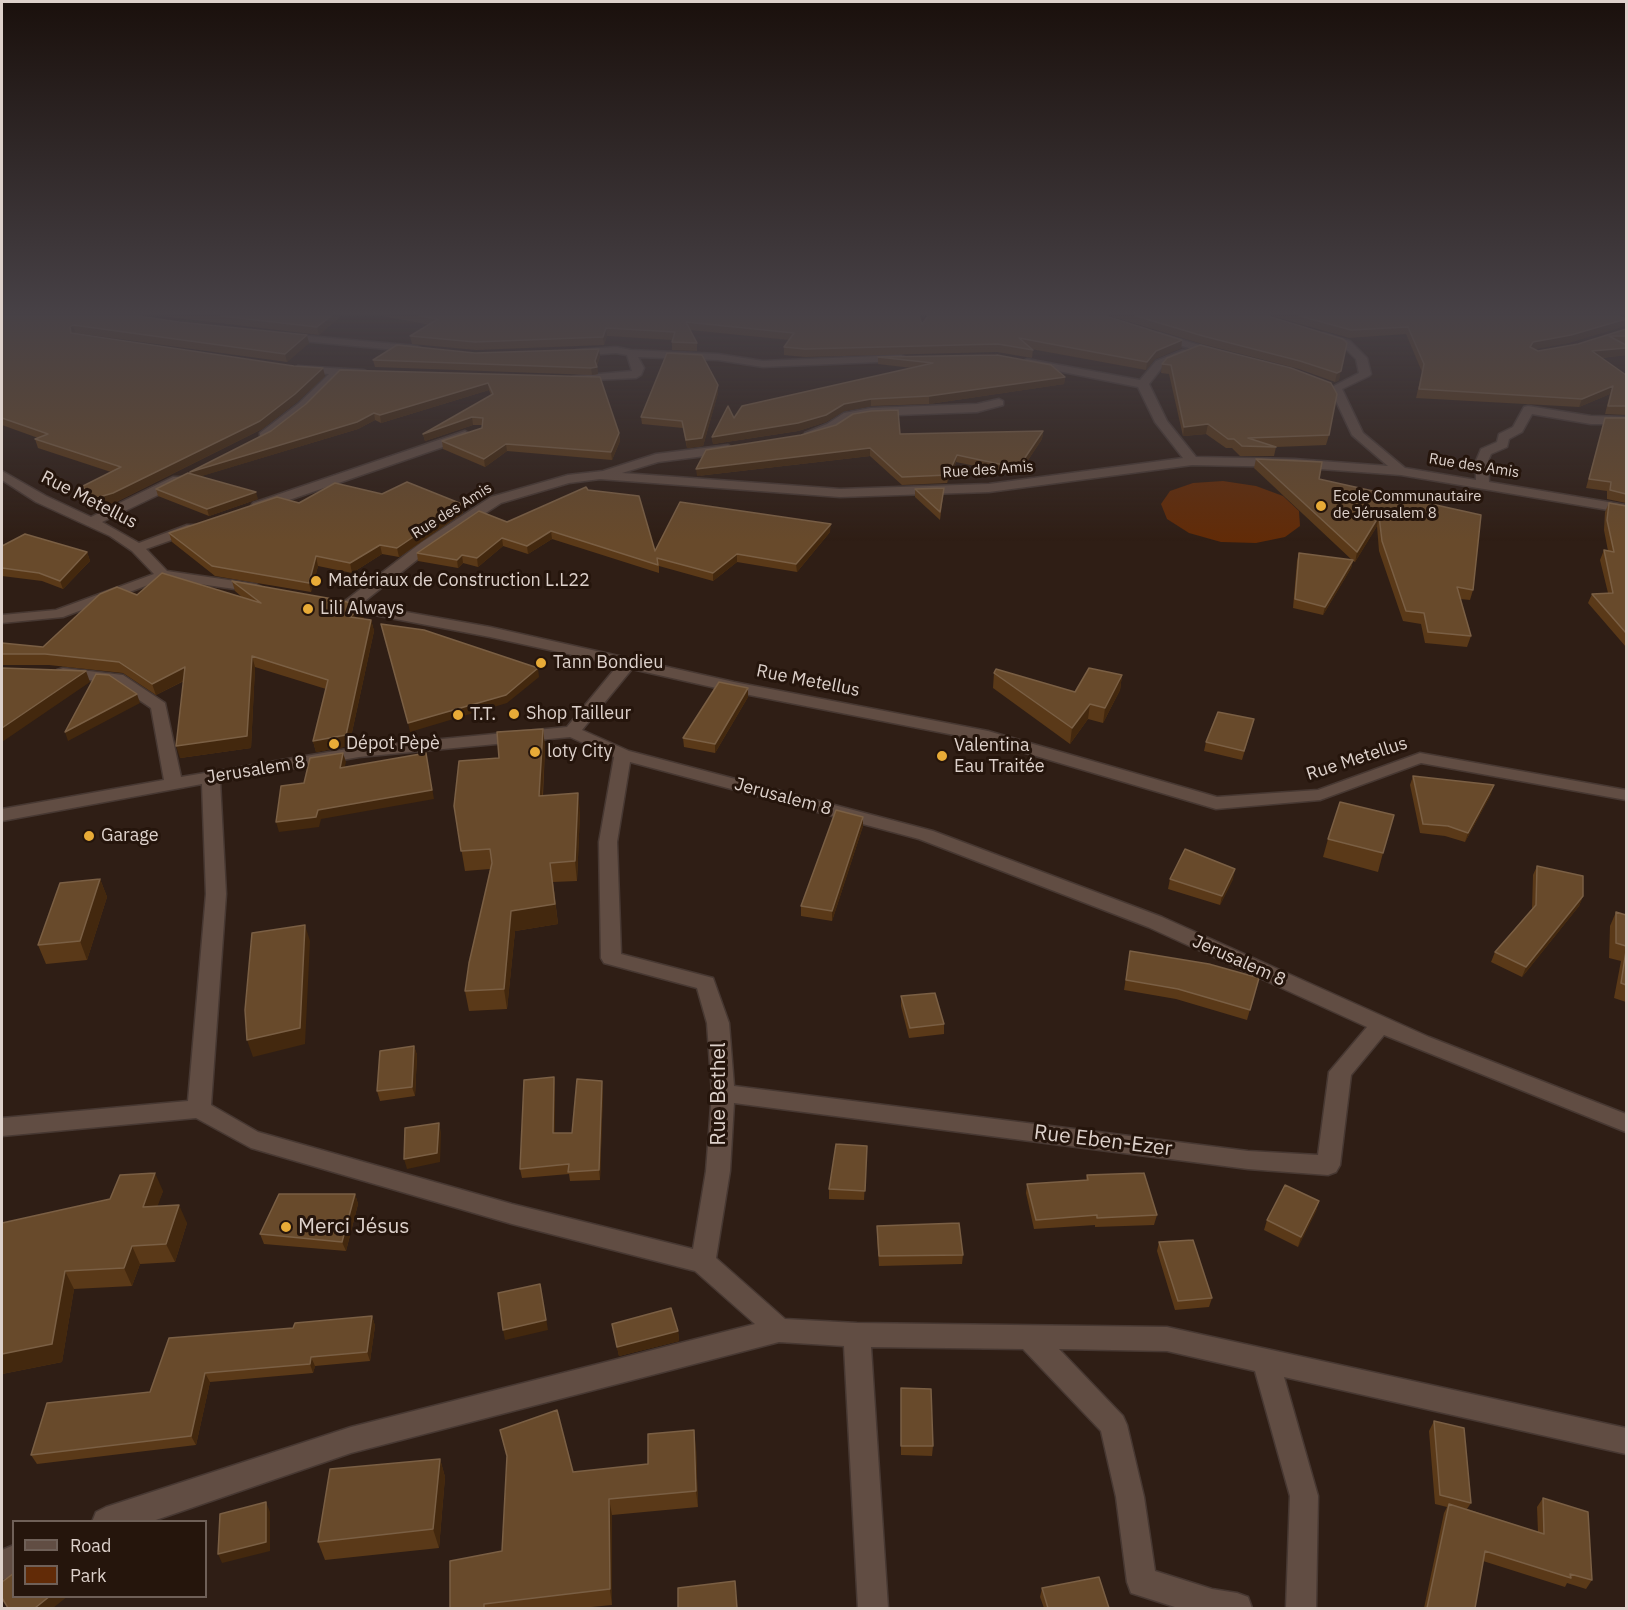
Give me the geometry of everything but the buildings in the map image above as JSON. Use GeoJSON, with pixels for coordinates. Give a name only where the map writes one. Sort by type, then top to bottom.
{"type":"FeatureCollection","features":[{"type":"Feature","properties":{"kind":"street"},"geometry":{"type":"LineString","coordinates":[[248,444],[267,434],[318,391]]}},
{"type":"Feature","properties":{"kind":"street"},"geometry":{"type":"LineString","coordinates":[[1146,391],[1161,422],[1192,461]]}},
{"type":"Feature","properties":{"kind":"street"},"geometry":{"type":"LineString","coordinates":[[1334,391],[1358,435],[1401,471]]}},
{"type":"Feature","properties":{"kind":"street"},"geometry":{"type":"LineString","coordinates":[[801,436],[831,427],[848,416],[871,412],[977,408],[999,403]]}},
{"type":"Feature","properties":{"kind":"street"},"geometry":{"type":"LineString","coordinates":[[1483,484],[1482,461],[1485,452],[1503,444],[1503,437],[1518,429],[1528,410],[1591,420],[1626,420]]}},
{"type":"Feature","properties":{"kind":"street"},"geometry":{"type":"LineString","coordinates":[[248,509],[477,430]]}},
{"type":"Feature","properties":{"kind":"street"},"geometry":{"type":"LineString","coordinates":[[600,475],[656,458],[738,448]]}},
{"type":"Feature","properties":{"kind":"street","name":"Rue des Amis"},"geometry":{"type":"LineString","coordinates":[[348,606],[427,545],[496,500],[568,479],[600,475],[840,493],[925,491],[1045,482],[1192,461],[1294,463],[1401,471],[1626,509]]}},
{"type":"Feature","properties":{"kind":"street"},"geometry":{"type":"LineString","coordinates":[[91,522],[190,474]]}},
{"type":"Feature","properties":{"kind":"street","name":"Rue Metellus"},"geometry":{"type":"LineString","coordinates":[[2,475],[41,499],[115,533],[137,548],[163,575]]}},
{"type":"Feature","properties":{"kind":"street"},"geometry":{"type":"LineString","coordinates":[[137,548],[204,525]]}},
{"type":"Feature","properties":{"kind":"street"},"geometry":{"type":"LineString","coordinates":[[2,619],[58,614],[163,575],[266,590]]}},
{"type":"Feature","properties":{"kind":"street","name":"Rue Metellus"},"geometry":{"type":"LineString","coordinates":[[325,602],[490,632],[734,687],[988,736],[1216,803],[1320,795],[1420,758],[1626,795]]}},
{"type":"Feature","properties":{"kind":"street"},"geometry":{"type":"LineString","coordinates":[[572,732],[628,663]]}},
{"type":"Feature","properties":{"kind":"street"},"geometry":{"type":"LineString","coordinates":[[49,672],[117,678],[159,706],[173,783]]}},
{"type":"Feature","properties":{"kind":"street","name":"Jerusalem 8"},"geometry":{"type":"LineString","coordinates":[[2,815],[359,752],[572,732],[623,755],[926,835],[1155,922],[1421,1043],[1626,1124]]}},
{"type":"Feature","properties":{"kind":"street","name":"Rue Bethel"},"geometry":{"type":"LineString","coordinates":[[623,755],[608,842],[611,958],[706,982],[718,1023],[723,1093],[718,1171],[704,1262]]}},
{"type":"Feature","properties":{"kind":"street"},"geometry":{"type":"LineString","coordinates":[[199,1109],[216,894],[211,777]]}},
{"type":"Feature","properties":{"kind":"street","name":"Rue Eben-Ezer"},"geometry":{"type":"LineString","coordinates":[[723,1093],[1248,1160],[1328,1165],[1340,1072],[1381,1025]]}},
{"type":"Feature","properties":{"kind":"street"},"geometry":{"type":"LineString","coordinates":[[2,1127],[199,1109],[251,1139],[512,1214],[704,1262],[779,1330]]}},
{"type":"Feature","properties":{"kind":"street"},"geometry":{"type":"LineString","coordinates":[[109,1520],[351,1440],[779,1330],[857,1335],[1167,1339],[1477,1406],[1626,1441]]}},
{"type":"Feature","properties":{"kind":"street"},"geometry":{"type":"LineString","coordinates":[[857,1335],[873,1608]]}},
{"type":"Feature","properties":{"kind":"street"},"geometry":{"type":"LineString","coordinates":[[1028,1336],[1113,1425],[1130,1497],[1142,1582],[1212,1604],[1237,1608]]}},
{"type":"Feature","properties":{"kind":"street"},"geometry":{"type":"LineString","coordinates":[[1266,1362],[1304,1496],[1301,1608]]}},
{"type":"Feature","properties":{"kind":"green space"},"geometry":{"type":"Polygon","coordinates":[[[1223,481],[1256,486],[1283,496],[1299,511],[1300,526],[1285,537],[1256,543],[1221,542],[1189,533],[1167,519],[1161,504],[1170,491],[1193,483],[1223,481]]]}},
{"type":"Feature","properties":{"kind":"place","name":"Ecole Communautaire de Jérusalem 8"},"geometry":{"type":"Point","coordinates":[1321,506]}},
{"type":"Feature","properties":{"kind":"place","name":"Matériaux de Construction L.L22"},"geometry":{"type":"Point","coordinates":[316,581]}},
{"type":"Feature","properties":{"kind":"place","name":"Lili Always"},"geometry":{"type":"Point","coordinates":[308,609]}},
{"type":"Feature","properties":{"kind":"place","name":"Tann Bondieu"},"geometry":{"type":"Point","coordinates":[541,663]}},
{"type":"Feature","properties":{"kind":"place","name":"Shop Tailleur"},"geometry":{"type":"Point","coordinates":[514,714]}},
{"type":"Feature","properties":{"kind":"place","name":"T.T."},"geometry":{"type":"Point","coordinates":[458,715]}},
{"type":"Feature","properties":{"kind":"place","name":"Dépot Pèpè"},"geometry":{"type":"Point","coordinates":[334,744]}},
{"type":"Feature","properties":{"kind":"place","name":"loty City"},"geometry":{"type":"Point","coordinates":[535,752]}},
{"type":"Feature","properties":{"kind":"place","name":"Valentina Eau Traitée"},"geometry":{"type":"Point","coordinates":[942,756]}},
{"type":"Feature","properties":{"kind":"place","name":"Garage"},"geometry":{"type":"Point","coordinates":[89,836]}},
{"type":"Feature","properties":{"kind":"place","name":"Merci Jésus"},"geometry":{"type":"Point","coordinates":[286,1227]}}]}
